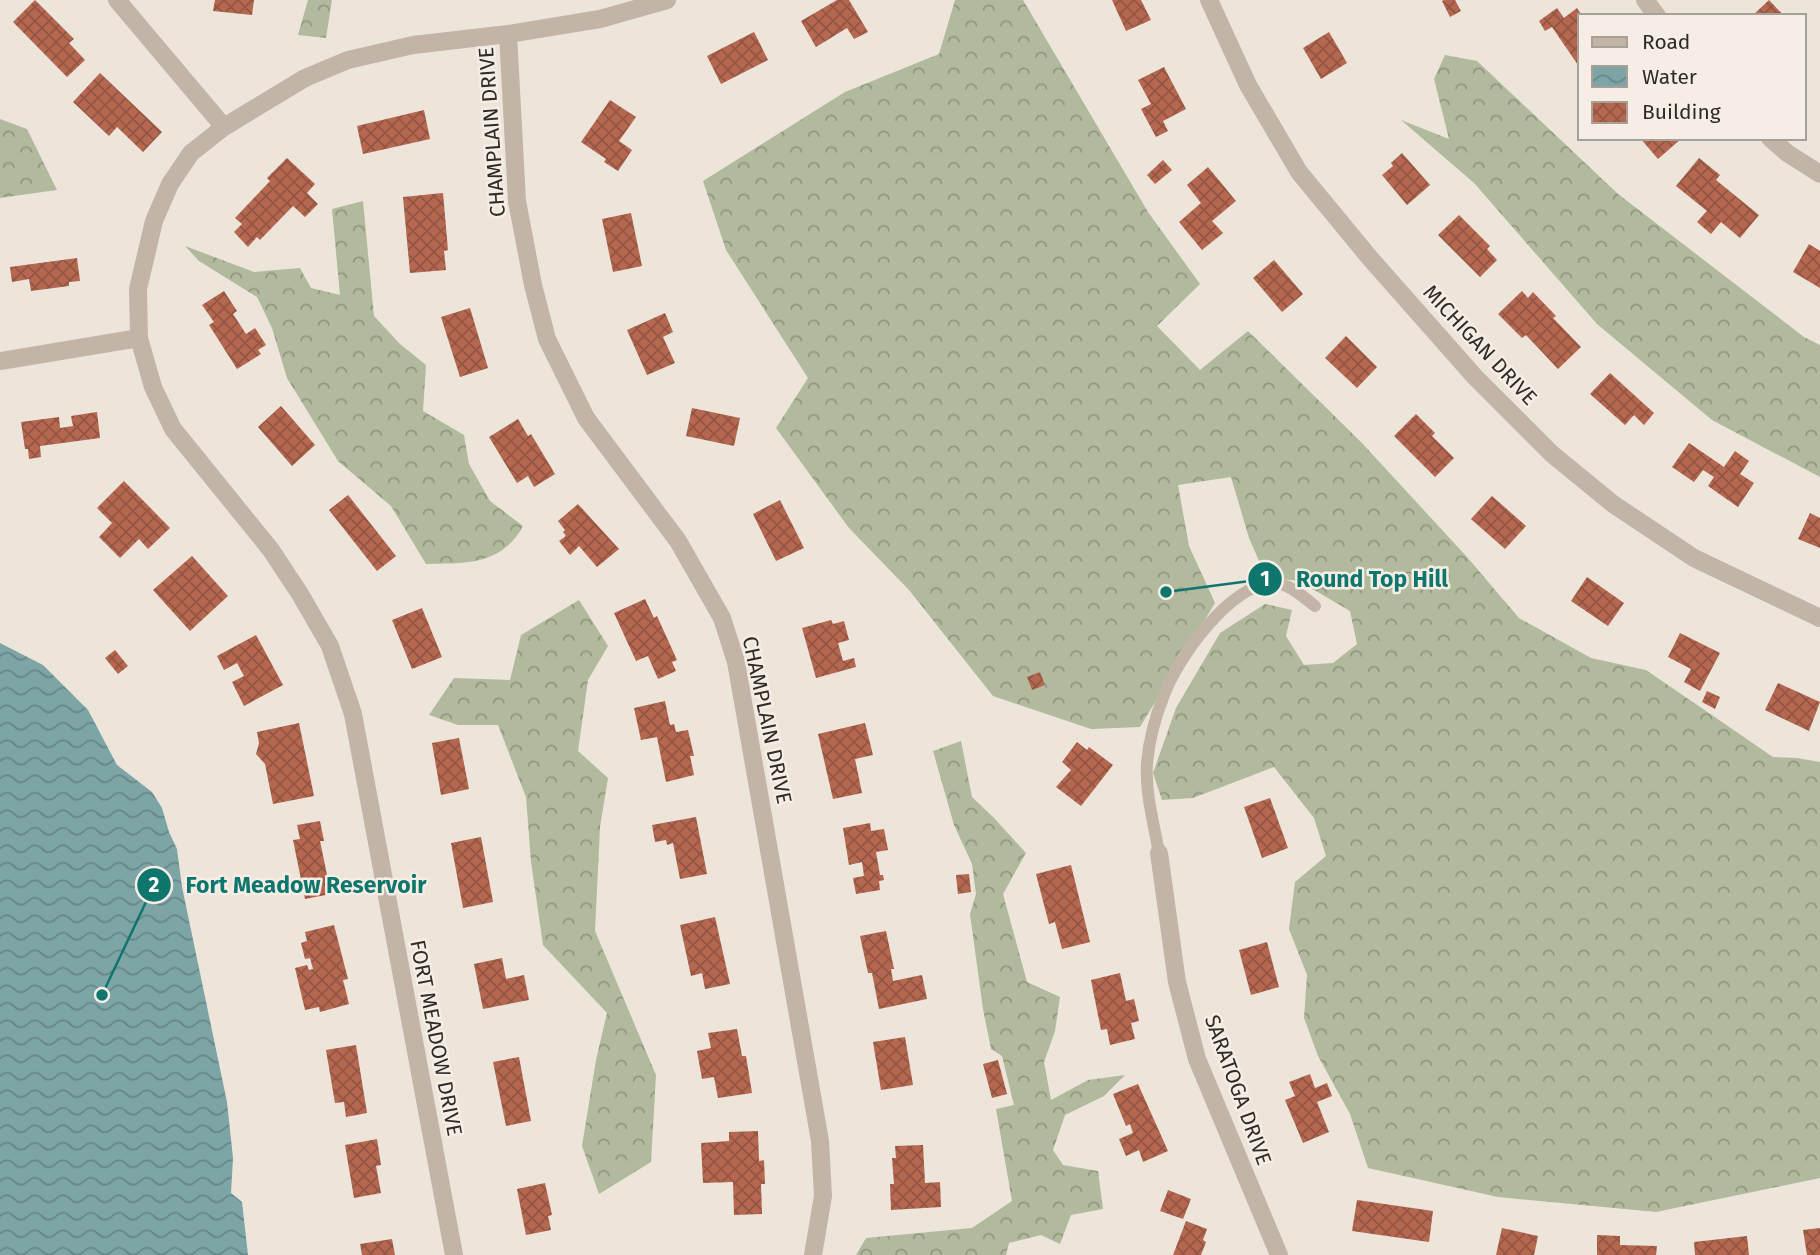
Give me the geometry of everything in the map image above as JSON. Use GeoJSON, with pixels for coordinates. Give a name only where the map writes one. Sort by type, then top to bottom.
{"type":"FeatureCollection","features":[{"type":"Feature","properties":{"kind":"street"},"geometry":{"type":"LineString","coordinates":[[117,0],[224,127]]}},
{"type":"Feature","properties":{"kind":"street","name":"FORT MEADOW DRIVE"},"geometry":{"type":"LineString","coordinates":[[454,1255],[354,714],[330,646],[271,550],[173,429],[153,387],[139,338],[138,289],[153,221],[170,184],[191,153],[224,127],[306,78],[348,60],[413,45],[508,34],[600,19],[667,0]]}},
{"type":"Feature","properties":{"kind":"street","name":"MICHIGAN DRIVE"},"geometry":{"type":"LineString","coordinates":[[1209,0],[1248,85],[1299,172],[1369,257],[1475,377],[1552,454],[1613,504],[1694,558],[1820,618]]}},
{"type":"Feature","properties":{"kind":"street","name":"CHAMPLAIN DRIVE"},"geometry":{"type":"LineString","coordinates":[[508,34],[517,201],[547,340],[586,418],[678,541],[722,618],[736,662],[820,1141],[823,1196],[813,1255]]}},
{"type":"Feature","properties":{"kind":"street"},"geometry":{"type":"LineString","coordinates":[[1772,140],[1820,174]]}},
{"type":"Feature","properties":{"kind":"street"},"geometry":{"type":"LineString","coordinates":[[0,361],[139,338]]}},
{"type":"Feature","properties":{"kind":"street","name":"SARATOGA DRIVE"},"geometry":{"type":"LineString","coordinates":[[1159,853],[1177,982],[1197,1059],[1279,1255]]}},
{"type":"Feature","properties":{"kind":"lane"},"geometry":{"type":"LineString","coordinates":[[1159,853],[1147,788],[1147,761],[1154,724],[1165,692],[1184,657],[1216,616],[1252,587],[1275,583],[1292,588],[1315,606]]}},
{"type":"Feature","properties":{"kind":"green space"},"geometry":{"type":"Polygon","coordinates":[[[308,0],[332,0],[326,38],[298,35],[308,0]]]}},
{"type":"Feature","properties":{"kind":"green space"},"geometry":{"type":"Polygon","coordinates":[[[955,0],[1023,0],[1148,212],[1200,284],[1157,326],[1200,370],[1248,331],[1361,442],[1519,618],[1591,658],[1646,670],[1773,757],[1820,762],[1820,1178],[1656,1212],[1498,1197],[1368,1168],[1350,1114],[1318,1056],[1304,1018],[1307,975],[1289,929],[1295,882],[1326,856],[1314,818],[1274,767],[1193,798],[1162,800],[1153,773],[1176,708],[1220,633],[1265,604],[1292,610],[1286,636],[1304,665],[1333,663],[1357,644],[1350,611],[1299,581],[1266,577],[1249,538],[1231,477],[1178,485],[1189,546],[1215,603],[1140,727],[1091,729],[993,696],[909,590],[849,528],[776,428],[808,378],[726,250],[703,181],[845,92],[939,54],[955,0]]]}},
{"type":"Feature","properties":{"kind":"green space"},"geometry":{"type":"Polygon","coordinates":[[[1445,55],[1477,61],[1618,194],[1804,337],[1820,345],[1820,477],[1712,420],[1597,324],[1474,183],[1401,120],[1449,139],[1434,79],[1445,55]]]}},
{"type":"Feature","properties":{"kind":"green space"},"geometry":{"type":"Polygon","coordinates":[[[0,119],[27,129],[57,190],[0,198],[0,119]]]}},
{"type":"Feature","properties":{"kind":"green space"},"geometry":{"type":"Polygon","coordinates":[[[363,201],[374,316],[400,344],[426,365],[423,411],[464,435],[469,464],[490,501],[523,526],[504,549],[481,560],[426,564],[391,506],[338,461],[287,378],[272,328],[257,297],[199,261],[185,246],[254,272],[300,268],[311,288],[340,295],[332,209],[363,201]]]}},
{"type":"Feature","properties":{"kind":"green space"},"geometry":{"type":"Polygon","coordinates":[[[579,600],[608,646],[588,680],[578,751],[608,778],[600,827],[595,931],[656,1075],[651,1162],[599,1194],[582,1146],[596,1060],[607,1013],[543,945],[531,862],[526,797],[498,725],[458,725],[429,715],[454,678],[510,680],[521,635],[579,600]]]}},
{"type":"Feature","properties":{"kind":"green space"},"geometry":{"type":"Polygon","coordinates":[[[961,741],[972,797],[1026,853],[1003,894],[1027,982],[1060,997],[1055,1031],[1044,1062],[1051,1100],[1088,1080],[1125,1075],[1104,1096],[1065,1115],[1053,1150],[1063,1165],[1098,1171],[1103,1209],[1071,1215],[1060,1244],[1041,1235],[1009,1243],[1006,1255],[856,1255],[866,1238],[972,1228],[1012,1201],[996,1109],[1014,1105],[1002,1056],[991,1049],[983,1009],[970,914],[976,894],[972,864],[954,825],[933,751],[961,741]]]}},
{"type":"Feature","properties":{"kind":"water"},"geometry":{"type":"Polygon","coordinates":[[[0,643],[43,665],[88,710],[117,765],[152,792],[162,808],[177,849],[182,887],[227,1102],[233,1158],[231,1193],[242,1202],[248,1255],[0,1255],[0,643]]]}},
{"type":"Feature","properties":{"kind":"building"},"geometry":{"type":"Polygon","coordinates":[[[35,0],[74,39],[69,43],[85,60],[67,77],[13,22],[35,0]]]}},
{"type":"Feature","properties":{"kind":"building"},"geometry":{"type":"Polygon","coordinates":[[[215,0],[254,0],[252,15],[213,11],[215,0]]]}},
{"type":"Feature","properties":{"kind":"building"},"geometry":{"type":"Polygon","coordinates":[[[837,0],[849,0],[868,32],[854,39],[847,28],[816,47],[801,21],[837,0]]]}},
{"type":"Feature","properties":{"kind":"building"},"geometry":{"type":"Polygon","coordinates":[[[1112,0],[1141,0],[1151,20],[1126,31],[1112,0]]]}},
{"type":"Feature","properties":{"kind":"building"},"geometry":{"type":"Polygon","coordinates":[[[1455,0],[1461,11],[1450,17],[1442,1],[1455,0]]]}},
{"type":"Feature","properties":{"kind":"building"},"geometry":{"type":"Polygon","coordinates":[[[1769,0],[1782,14],[1754,14],[1769,0]]]}},
{"type":"Feature","properties":{"kind":"building"},"geometry":{"type":"Polygon","coordinates":[[[1557,8],[1564,18],[1577,8],[1581,14],[1578,14],[1578,65],[1552,27],[1545,31],[1539,21],[1557,8]]]}},
{"type":"Feature","properties":{"kind":"building"},"geometry":{"type":"Polygon","coordinates":[[[754,32],[768,60],[721,84],[707,56],[754,32]]]}},
{"type":"Feature","properties":{"kind":"building"},"geometry":{"type":"Polygon","coordinates":[[[1329,32],[1347,63],[1321,79],[1303,48],[1329,32]]]}},
{"type":"Feature","properties":{"kind":"building"},"geometry":{"type":"Polygon","coordinates":[[[1164,67],[1186,109],[1163,121],[1168,131],[1156,137],[1141,109],[1151,104],[1138,80],[1164,67]]]}},
{"type":"Feature","properties":{"kind":"building"},"geometry":{"type":"Polygon","coordinates":[[[100,73],[162,132],[143,152],[117,127],[109,136],[73,102],[100,73]]]}},
{"type":"Feature","properties":{"kind":"building"},"geometry":{"type":"Polygon","coordinates":[[[610,100],[636,117],[619,141],[632,150],[618,171],[581,142],[610,100]]]}},
{"type":"Feature","properties":{"kind":"building"},"geometry":{"type":"Polygon","coordinates":[[[424,110],[430,139],[363,154],[357,126],[424,110]]]}},
{"type":"Feature","properties":{"kind":"building"},"geometry":{"type":"Polygon","coordinates":[[[1642,140],[1680,140],[1658,159],[1642,140]]]}},
{"type":"Feature","properties":{"kind":"building"},"geometry":{"type":"Polygon","coordinates":[[[1402,153],[1430,185],[1407,205],[1382,175],[1402,153]]]}},
{"type":"Feature","properties":{"kind":"building"},"geometry":{"type":"Polygon","coordinates":[[[287,158],[315,184],[307,193],[318,204],[305,217],[293,206],[260,240],[257,237],[248,247],[234,232],[242,224],[235,218],[270,181],[267,178],[287,158]]]}},
{"type":"Feature","properties":{"kind":"building"},"geometry":{"type":"Polygon","coordinates":[[[1699,158],[1720,175],[1716,180],[1759,215],[1740,238],[1721,222],[1711,234],[1697,222],[1707,211],[1676,186],[1699,158]]]}},
{"type":"Feature","properties":{"kind":"building"},"geometry":{"type":"Polygon","coordinates":[[[1163,160],[1172,170],[1155,184],[1147,175],[1163,160]]]}},
{"type":"Feature","properties":{"kind":"building"},"geometry":{"type":"Polygon","coordinates":[[[1208,167],[1236,201],[1212,221],[1223,233],[1202,250],[1179,222],[1201,203],[1187,185],[1208,167]]]}},
{"type":"Feature","properties":{"kind":"building"},"geometry":{"type":"Polygon","coordinates":[[[443,193],[448,250],[444,251],[446,270],[410,273],[403,197],[443,193]]]}},
{"type":"Feature","properties":{"kind":"building"},"geometry":{"type":"Polygon","coordinates":[[[631,213],[642,266],[613,272],[602,219],[631,213]]]}},
{"type":"Feature","properties":{"kind":"building"},"geometry":{"type":"Polygon","coordinates":[[[1459,215],[1490,246],[1487,249],[1497,260],[1480,277],[1438,235],[1459,215]]]}},
{"type":"Feature","properties":{"kind":"building"},"geometry":{"type":"Polygon","coordinates":[[[1809,244],[1820,251],[1820,288],[1793,272],[1809,244]]]}},
{"type":"Feature","properties":{"kind":"building"},"geometry":{"type":"Polygon","coordinates":[[[77,258],[80,281],[69,282],[69,286],[31,291],[29,279],[12,282],[10,267],[77,258]]]}},
{"type":"Feature","properties":{"kind":"building"},"geometry":{"type":"Polygon","coordinates":[[[1274,260],[1303,294],[1282,312],[1253,278],[1274,260]]]}},
{"type":"Feature","properties":{"kind":"building"},"geometry":{"type":"Polygon","coordinates":[[[224,291],[237,311],[233,314],[246,334],[255,328],[266,345],[258,350],[261,354],[237,369],[209,325],[214,322],[202,305],[224,291]]]}},
{"type":"Feature","properties":{"kind":"building"},"geometry":{"type":"Polygon","coordinates":[[[1522,291],[1528,298],[1533,292],[1581,347],[1558,369],[1526,335],[1522,338],[1498,314],[1522,291]]]}},
{"type":"Feature","properties":{"kind":"building"},"geometry":{"type":"Polygon","coordinates":[[[470,308],[488,368],[460,377],[441,317],[470,308]]]}},
{"type":"Feature","properties":{"kind":"building"},"geometry":{"type":"Polygon","coordinates":[[[665,313],[673,332],[663,337],[675,363],[647,375],[627,330],[665,313]]]}},
{"type":"Feature","properties":{"kind":"building"},"geometry":{"type":"Polygon","coordinates":[[[1346,336],[1377,367],[1357,388],[1325,358],[1346,336]]]}},
{"type":"Feature","properties":{"kind":"building"},"geometry":{"type":"Polygon","coordinates":[[[1610,373],[1654,413],[1644,425],[1634,415],[1625,425],[1590,394],[1610,373]]]}},
{"type":"Feature","properties":{"kind":"building"},"geometry":{"type":"Polygon","coordinates":[[[281,406],[315,445],[292,466],[258,427],[281,406]]]}},
{"type":"Feature","properties":{"kind":"building"},"geometry":{"type":"Polygon","coordinates":[[[692,408],[740,418],[734,446],[686,436],[692,408]]]}},
{"type":"Feature","properties":{"kind":"building"},"geometry":{"type":"Polygon","coordinates":[[[97,412],[100,438],[40,446],[41,457],[29,459],[21,422],[59,417],[60,428],[73,426],[71,416],[97,412]]]}},
{"type":"Feature","properties":{"kind":"building"},"geometry":{"type":"Polygon","coordinates":[[[1416,414],[1435,433],[1432,436],[1454,458],[1435,477],[1394,436],[1416,414]]]}},
{"type":"Feature","properties":{"kind":"building"},"geometry":{"type":"Polygon","coordinates":[[[518,419],[528,436],[531,434],[555,474],[534,487],[528,476],[517,483],[489,437],[518,419]]]}},
{"type":"Feature","properties":{"kind":"building"},"geometry":{"type":"Polygon","coordinates":[[[1689,443],[1724,467],[1735,451],[1749,461],[1740,474],[1754,483],[1738,507],[1708,486],[1714,477],[1703,470],[1694,482],[1672,467],[1689,443]]]}},
{"type":"Feature","properties":{"kind":"building"},"geometry":{"type":"Polygon","coordinates":[[[124,481],[170,528],[148,549],[139,539],[120,558],[99,537],[112,523],[97,508],[124,481]]]}},
{"type":"Feature","properties":{"kind":"building"},"geometry":{"type":"Polygon","coordinates":[[[348,495],[396,556],[377,571],[329,510],[348,495]]]}},
{"type":"Feature","properties":{"kind":"building"},"geometry":{"type":"Polygon","coordinates":[[[1492,496],[1526,526],[1505,549],[1471,519],[1492,496]]]}},
{"type":"Feature","properties":{"kind":"building"},"geometry":{"type":"Polygon","coordinates":[[[780,500],[804,548],[776,561],[753,514],[780,500]]]}},
{"type":"Feature","properties":{"kind":"building"},"geometry":{"type":"Polygon","coordinates":[[[578,504],[619,549],[597,567],[579,546],[570,555],[559,541],[566,536],[558,521],[578,504]]]}},
{"type":"Feature","properties":{"kind":"building"},"geometry":{"type":"Polygon","coordinates":[[[1810,513],[1820,518],[1820,548],[1798,539],[1810,513]]]}},
{"type":"Feature","properties":{"kind":"building"},"geometry":{"type":"Polygon","coordinates":[[[192,556],[228,596],[190,631],[153,590],[192,556]]]}},
{"type":"Feature","properties":{"kind":"building"},"geometry":{"type":"Polygon","coordinates":[[[1587,577],[1624,603],[1608,626],[1571,601],[1587,577]]]}},
{"type":"Feature","properties":{"kind":"building"},"geometry":{"type":"Polygon","coordinates":[[[645,599],[654,618],[657,616],[677,660],[672,662],[676,671],[658,679],[648,656],[636,661],[614,613],[645,599]]]}},
{"type":"Feature","properties":{"kind":"building"},"geometry":{"type":"Polygon","coordinates":[[[422,608],[442,657],[412,669],[392,620],[422,608]]]}},
{"type":"Feature","properties":{"kind":"building"},"geometry":{"type":"Polygon","coordinates":[[[831,620],[833,624],[844,621],[849,640],[838,643],[843,661],[854,658],[856,667],[816,678],[802,628],[831,620]]]}},
{"type":"Feature","properties":{"kind":"building"},"geometry":{"type":"Polygon","coordinates":[[[1680,633],[1720,653],[1700,691],[1684,682],[1691,669],[1668,657],[1680,633]]]}},
{"type":"Feature","properties":{"kind":"building"},"geometry":{"type":"Polygon","coordinates":[[[256,635],[283,685],[244,706],[232,682],[244,676],[237,663],[224,670],[217,656],[256,635]]]}},
{"type":"Feature","properties":{"kind":"building"},"geometry":{"type":"Polygon","coordinates":[[[115,650],[128,666],[118,674],[105,658],[115,650]]]}},
{"type":"Feature","properties":{"kind":"building"},"geometry":{"type":"Polygon","coordinates":[[[1040,672],[1045,685],[1032,690],[1027,677],[1040,672]]]}},
{"type":"Feature","properties":{"kind":"building"},"geometry":{"type":"Polygon","coordinates":[[[1778,683],[1820,702],[1809,731],[1765,710],[1778,683]]]}},
{"type":"Feature","properties":{"kind":"building"},"geometry":{"type":"Polygon","coordinates":[[[1707,691],[1720,697],[1715,709],[1702,702],[1707,691]]]}},
{"type":"Feature","properties":{"kind":"building"},"geometry":{"type":"Polygon","coordinates":[[[665,701],[670,725],[674,724],[676,732],[688,730],[694,756],[690,756],[694,775],[666,782],[657,737],[641,740],[634,708],[665,701]]]}},
{"type":"Feature","properties":{"kind":"building"},"geometry":{"type":"Polygon","coordinates":[[[299,723],[314,796],[273,804],[265,764],[256,754],[259,743],[257,732],[299,723]]]}},
{"type":"Feature","properties":{"kind":"building"},"geometry":{"type":"Polygon","coordinates":[[[865,723],[873,755],[855,759],[862,793],[833,799],[818,734],[865,723]]]}},
{"type":"Feature","properties":{"kind":"building"},"geometry":{"type":"Polygon","coordinates":[[[459,738],[469,789],[441,795],[432,743],[459,738]]]}},
{"type":"Feature","properties":{"kind":"building"},"geometry":{"type":"Polygon","coordinates":[[[1077,742],[1087,750],[1089,747],[1113,765],[1081,806],[1056,787],[1071,770],[1062,762],[1077,742]]]}},
{"type":"Feature","properties":{"kind":"building"},"geometry":{"type":"Polygon","coordinates":[[[1270,798],[1288,848],[1262,858],[1244,807],[1270,798]]]}},
{"type":"Feature","properties":{"kind":"building"},"geometry":{"type":"Polygon","coordinates":[[[696,817],[707,874],[680,879],[673,843],[667,845],[666,840],[655,842],[652,825],[696,817]]]}},
{"type":"Feature","properties":{"kind":"building"},"geometry":{"type":"Polygon","coordinates":[[[320,821],[324,841],[320,841],[331,894],[305,899],[293,840],[300,839],[297,825],[320,821]]]}},
{"type":"Feature","properties":{"kind":"building"},"geometry":{"type":"Polygon","coordinates":[[[870,823],[871,831],[884,829],[888,850],[876,852],[880,875],[883,875],[884,880],[879,881],[880,890],[856,894],[853,878],[864,876],[862,862],[849,865],[843,828],[870,823]]]}},
{"type":"Feature","properties":{"kind":"building"},"geometry":{"type":"Polygon","coordinates":[[[481,837],[493,902],[463,908],[451,843],[481,837]]]}},
{"type":"Feature","properties":{"kind":"building"},"geometry":{"type":"Polygon","coordinates":[[[1071,865],[1090,942],[1062,949],[1055,922],[1049,924],[1036,874],[1071,865]]]}},
{"type":"Feature","properties":{"kind":"building"},"geometry":{"type":"Polygon","coordinates":[[[969,874],[971,892],[958,894],[956,875],[969,874]]]}},
{"type":"Feature","properties":{"kind":"building"},"geometry":{"type":"Polygon","coordinates":[[[715,917],[730,984],[705,989],[702,973],[691,976],[680,925],[715,917]]]}},
{"type":"Feature","properties":{"kind":"building"},"geometry":{"type":"Polygon","coordinates":[[[334,925],[348,979],[343,980],[349,1004],[320,1012],[319,1007],[305,1010],[295,968],[307,965],[309,970],[313,969],[310,958],[305,959],[301,943],[307,941],[305,932],[334,925]]]}},
{"type":"Feature","properties":{"kind":"building"},"geometry":{"type":"Polygon","coordinates":[[[886,931],[894,969],[891,969],[893,981],[922,975],[927,999],[879,1009],[872,973],[868,973],[860,936],[886,931]]]}},
{"type":"Feature","properties":{"kind":"building"},"geometry":{"type":"Polygon","coordinates":[[[1267,942],[1279,987],[1251,995],[1239,950],[1267,942]]]}},
{"type":"Feature","properties":{"kind":"building"},"geometry":{"type":"Polygon","coordinates":[[[502,958],[506,979],[524,975],[529,1000],[483,1009],[474,964],[502,958]]]}},
{"type":"Feature","properties":{"kind":"building"},"geometry":{"type":"Polygon","coordinates":[[[1120,973],[1126,1001],[1134,999],[1139,1021],[1131,1023],[1135,1039],[1110,1045],[1107,1029],[1101,1030],[1091,980],[1120,973]]]}},
{"type":"Feature","properties":{"kind":"building"},"geometry":{"type":"Polygon","coordinates":[[[737,1029],[742,1056],[746,1056],[752,1093],[718,1098],[714,1077],[702,1079],[697,1051],[711,1048],[708,1033],[737,1029]]]}},
{"type":"Feature","properties":{"kind":"building"},"geometry":{"type":"Polygon","coordinates":[[[905,1037],[913,1085],[881,1090],[873,1042],[905,1037]]]}},
{"type":"Feature","properties":{"kind":"building"},"geometry":{"type":"Polygon","coordinates":[[[356,1045],[367,1113],[346,1117],[344,1102],[335,1103],[326,1050],[356,1045]]]}},
{"type":"Feature","properties":{"kind":"building"},"geometry":{"type":"Polygon","coordinates":[[[519,1057],[531,1121],[506,1126],[493,1062],[519,1057]]]}},
{"type":"Feature","properties":{"kind":"building"},"geometry":{"type":"Polygon","coordinates":[[[998,1060],[1007,1094],[992,1098],[983,1064],[998,1060]]]}},
{"type":"Feature","properties":{"kind":"building"},"geometry":{"type":"Polygon","coordinates":[[[1310,1074],[1315,1088],[1327,1083],[1332,1096],[1317,1102],[1329,1132],[1303,1143],[1285,1100],[1295,1096],[1289,1082],[1310,1074]]]}},
{"type":"Feature","properties":{"kind":"building"},"geometry":{"type":"Polygon","coordinates":[[[1138,1084],[1168,1151],[1143,1162],[1139,1150],[1126,1156],[1119,1139],[1133,1133],[1130,1124],[1126,1126],[1113,1094],[1138,1084]]]}},
{"type":"Feature","properties":{"kind":"building"},"geometry":{"type":"Polygon","coordinates":[[[758,1131],[759,1161],[764,1160],[765,1184],[761,1184],[762,1214],[734,1215],[733,1182],[703,1183],[701,1143],[729,1141],[729,1132],[758,1131]]]}},
{"type":"Feature","properties":{"kind":"building"},"geometry":{"type":"Polygon","coordinates":[[[377,1139],[381,1165],[376,1166],[381,1193],[354,1198],[345,1145],[377,1139]]]}},
{"type":"Feature","properties":{"kind":"building"},"geometry":{"type":"Polygon","coordinates":[[[923,1145],[925,1183],[940,1182],[941,1207],[891,1210],[890,1184],[894,1184],[892,1158],[896,1158],[895,1146],[923,1145]]]}},
{"type":"Feature","properties":{"kind":"building"},"geometry":{"type":"Polygon","coordinates":[[[545,1183],[552,1215],[548,1216],[551,1230],[526,1235],[517,1189],[545,1183]]]}},
{"type":"Feature","properties":{"kind":"building"},"geometry":{"type":"Polygon","coordinates":[[[1168,1190],[1191,1199],[1183,1219],[1160,1211],[1168,1190]]]}},
{"type":"Feature","properties":{"kind":"building"},"geometry":{"type":"Polygon","coordinates":[[[1357,1200],[1433,1211],[1429,1242],[1352,1231],[1357,1200]]]}},
{"type":"Feature","properties":{"kind":"building"},"geometry":{"type":"Polygon","coordinates":[[[1186,1221],[1207,1229],[1201,1255],[1173,1255],[1186,1221]]]}},
{"type":"Feature","properties":{"kind":"building"},"geometry":{"type":"Polygon","coordinates":[[[1502,1228],[1538,1236],[1534,1255],[1496,1255],[1502,1228]]]}},
{"type":"Feature","properties":{"kind":"building"},"geometry":{"type":"Polygon","coordinates":[[[1820,1228],[1820,1255],[1807,1255],[1803,1230],[1820,1228]]]}},
{"type":"Feature","properties":{"kind":"building"},"geometry":{"type":"Polygon","coordinates":[[[1597,1235],[1620,1236],[1620,1245],[1657,1246],[1656,1255],[1597,1255],[1597,1235]]]}},
{"type":"Feature","properties":{"kind":"building"},"geometry":{"type":"Polygon","coordinates":[[[1747,1236],[1749,1255],[1695,1255],[1694,1242],[1747,1236]]]}},
{"type":"Feature","properties":{"kind":"building"},"geometry":{"type":"Polygon","coordinates":[[[392,1239],[395,1255],[362,1255],[360,1244],[392,1239]]]}},
{"type":"Feature","properties":{"kind":"place","name":"Round Top Hill"},"geometry":{"type":"Point","coordinates":[1166,592]}},
{"type":"Feature","properties":{"kind":"place","name":"Fort Meadow Reservoir"},"geometry":{"type":"Point","coordinates":[102,995]}}]}
